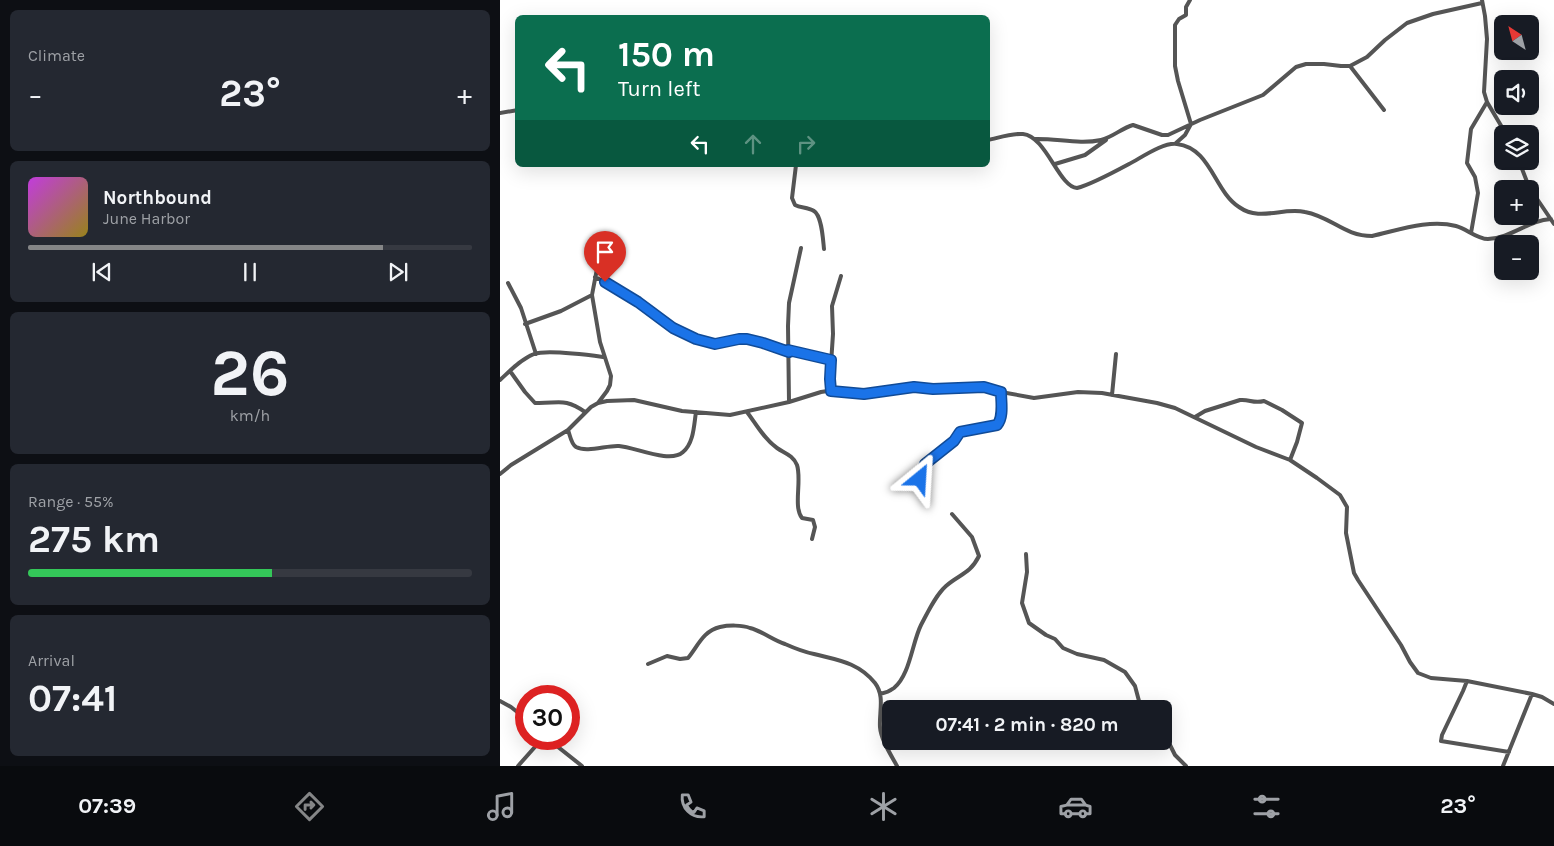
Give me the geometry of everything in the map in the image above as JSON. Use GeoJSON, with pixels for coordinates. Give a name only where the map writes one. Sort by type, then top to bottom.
{"type":"FeatureCollection","features":[{"type":"Feature","properties":{"kind":"street"},"geometry":{"type":"LineString","coordinates":[[990,140],[1020,134],[1029,136],[1034,139],[1072,188],[1077,188],[1126,166],[1159,148],[1176,143],[1185,135],[1190,124],[1175,66],[1174,32],[1176,22],[1186,15],[1186,7],[1190,0]]}},
{"type":"Feature","properties":{"kind":"street"},"geometry":{"type":"LineString","coordinates":[[1054,164],[1086,155],[1108,138],[1130,125],[1166,135],[1263,95],[1296,67],[1306,64],[1350,66],[1367,57],[1407,23],[1482,1],[1486,27],[1483,85],[1487,102],[1501,125]]}},
{"type":"Feature","properties":{"kind":"street"},"geometry":{"type":"LineString","coordinates":[[1350,66],[1384,110]]}},
{"type":"Feature","properties":{"kind":"street"},"geometry":{"type":"LineString","coordinates":[[1471,233],[1478,193],[1476,177],[1467,162],[1471,129],[1487,102]]}},
{"type":"Feature","properties":{"kind":"street"},"geometry":{"type":"LineString","coordinates":[[500,108],[505,112]]}},
{"type":"Feature","properties":{"kind":"street"},"geometry":{"type":"LineString","coordinates":[[500,113],[515,110]]}},
{"type":"Feature","properties":{"kind":"street"},"geometry":{"type":"LineString","coordinates":[[1034,139],[1092,141],[1108,138]]}},
{"type":"Feature","properties":{"kind":"street"},"geometry":{"type":"LineString","coordinates":[[1176,143],[1195,151],[1203,158],[1226,195],[1239,208],[1257,215],[1295,211],[1305,212],[1323,218],[1350,233],[1363,236],[1372,236],[1430,224],[1447,224],[1459,226],[1482,238],[1490,239],[1506,235],[1544,219],[1551,219]]}},
{"type":"Feature","properties":{"kind":"street"},"geometry":{"type":"LineString","coordinates":[[796,167],[792,198],[795,205],[814,210],[817,214],[824,249]]}},
{"type":"Feature","properties":{"kind":"street"},"geometry":{"type":"LineString","coordinates":[[1523,170],[1530,187],[1554,224]]}},
{"type":"Feature","properties":{"kind":"street"},"geometry":{"type":"LineString","coordinates":[[1544,219],[1545,211]]}},
{"type":"Feature","properties":{"kind":"street"},"geometry":{"type":"LineString","coordinates":[[789,402],[789,302],[801,248]]}},
{"type":"Feature","properties":{"kind":"street"},"geometry":{"type":"LineString","coordinates":[[500,474],[511,465],[568,430],[608,391],[610,385],[609,371],[604,357],[592,295],[600,253]]}},
{"type":"Feature","properties":{"kind":"street"},"geometry":{"type":"LineString","coordinates":[[831,391],[832,306],[840,276]]}},
{"type":"Feature","properties":{"kind":"street"},"geometry":{"type":"LineString","coordinates":[[595,278],[615,287],[673,328],[696,339],[715,344],[747,339],[831,360]]}},
{"type":"Feature","properties":{"kind":"street"},"geometry":{"type":"LineString","coordinates":[[508,283],[516,297],[536,354]]}},
{"type":"Feature","properties":{"kind":"street"},"geometry":{"type":"LineString","coordinates":[[525,324],[561,311],[592,295]]}},
{"type":"Feature","properties":{"kind":"street"},"geometry":{"type":"LineString","coordinates":[[500,380],[529,357],[536,354],[604,357]]}},
{"type":"Feature","properties":{"kind":"street"},"geometry":{"type":"LineString","coordinates":[[1112,395],[1116,354]]}},
{"type":"Feature","properties":{"kind":"street"},"geometry":{"type":"LineString","coordinates":[[510,371],[524,392],[535,403],[562,401],[571,403],[585,412]]}},
{"type":"Feature","properties":{"kind":"street"},"geometry":{"type":"LineString","coordinates":[[598,402],[634,400],[682,411],[730,415],[831,391],[864,394],[914,387],[933,389],[984,387],[1034,398],[1085,392],[1112,395],[1175,408],[1256,447],[1290,460],[1340,495],[1347,507],[1346,533],[1354,573],[1418,673],[1431,678],[1467,681],[1532,694],[1554,704]]}},
{"type":"Feature","properties":{"kind":"street"},"geometry":{"type":"LineString","coordinates":[[920,479],[925,464],[954,441],[960,432],[997,425],[1001,415],[1001,392]]}},
{"type":"Feature","properties":{"kind":"street"},"geometry":{"type":"LineString","coordinates":[[1195,417],[1205,411],[1240,400],[1258,403],[1264,401],[1302,423],[1298,442],[1290,460]]}},
{"type":"Feature","properties":{"kind":"street"},"geometry":{"type":"LineString","coordinates":[[568,430],[573,445],[577,448],[618,446],[673,456],[684,451],[690,441],[696,412]]}},
{"type":"Feature","properties":{"kind":"street"},"geometry":{"type":"LineString","coordinates":[[746,412],[770,443],[794,460],[799,473],[799,515],[802,518],[813,520],[812,539]]}},
{"type":"Feature","properties":{"kind":"street"},"geometry":{"type":"LineString","coordinates":[[880,694],[898,684],[909,661],[922,624],[938,596],[948,585],[972,569],[979,556],[972,537],[952,514]]}},
{"type":"Feature","properties":{"kind":"street"},"geometry":{"type":"LineString","coordinates":[[1026,554],[1027,572],[1022,602],[1029,623],[1055,639],[1063,648],[1076,654],[1104,660],[1125,672],[1135,686],[1139,700]]}},
{"type":"Feature","properties":{"kind":"street"},"geometry":{"type":"LineString","coordinates":[[648,664],[667,656],[680,659],[688,658],[702,637],[709,632],[719,627],[736,626],[750,627],[784,644],[851,664],[876,684],[880,694],[880,728],[897,766]]}},
{"type":"Feature","properties":{"kind":"street"},"geometry":{"type":"LineString","coordinates":[[1467,681],[1441,741],[1509,752]]}},
{"type":"Feature","properties":{"kind":"street"},"geometry":{"type":"LineString","coordinates":[[1502,766],[1532,694]]}},
{"type":"Feature","properties":{"kind":"street"},"geometry":{"type":"LineString","coordinates":[[500,701],[515,710]]}},
{"type":"Feature","properties":{"kind":"street"},"geometry":{"type":"LineString","coordinates":[[1172,749],[1186,766]]}},
{"type":"Feature","properties":{"kind":"street"},"geometry":{"type":"LineString","coordinates":[[518,766],[532,750]]}},
{"type":"Feature","properties":{"kind":"street"},"geometry":{"type":"LineString","coordinates":[[562,750],[582,766]]}},
{"type":"Feature","properties":{"kind":"route"},"geometry":{"type":"LineString","coordinates":[[605,282],[638,302],[673,328],[696,339],[721,344],[739,339],[747,339],[789,352],[788,350],[831,360],[831,391],[864,394],[914,387],[933,389],[984,387],[1001,392],[1001,415],[997,425],[960,432],[954,441],[923,466],[920,479]]}}]}
